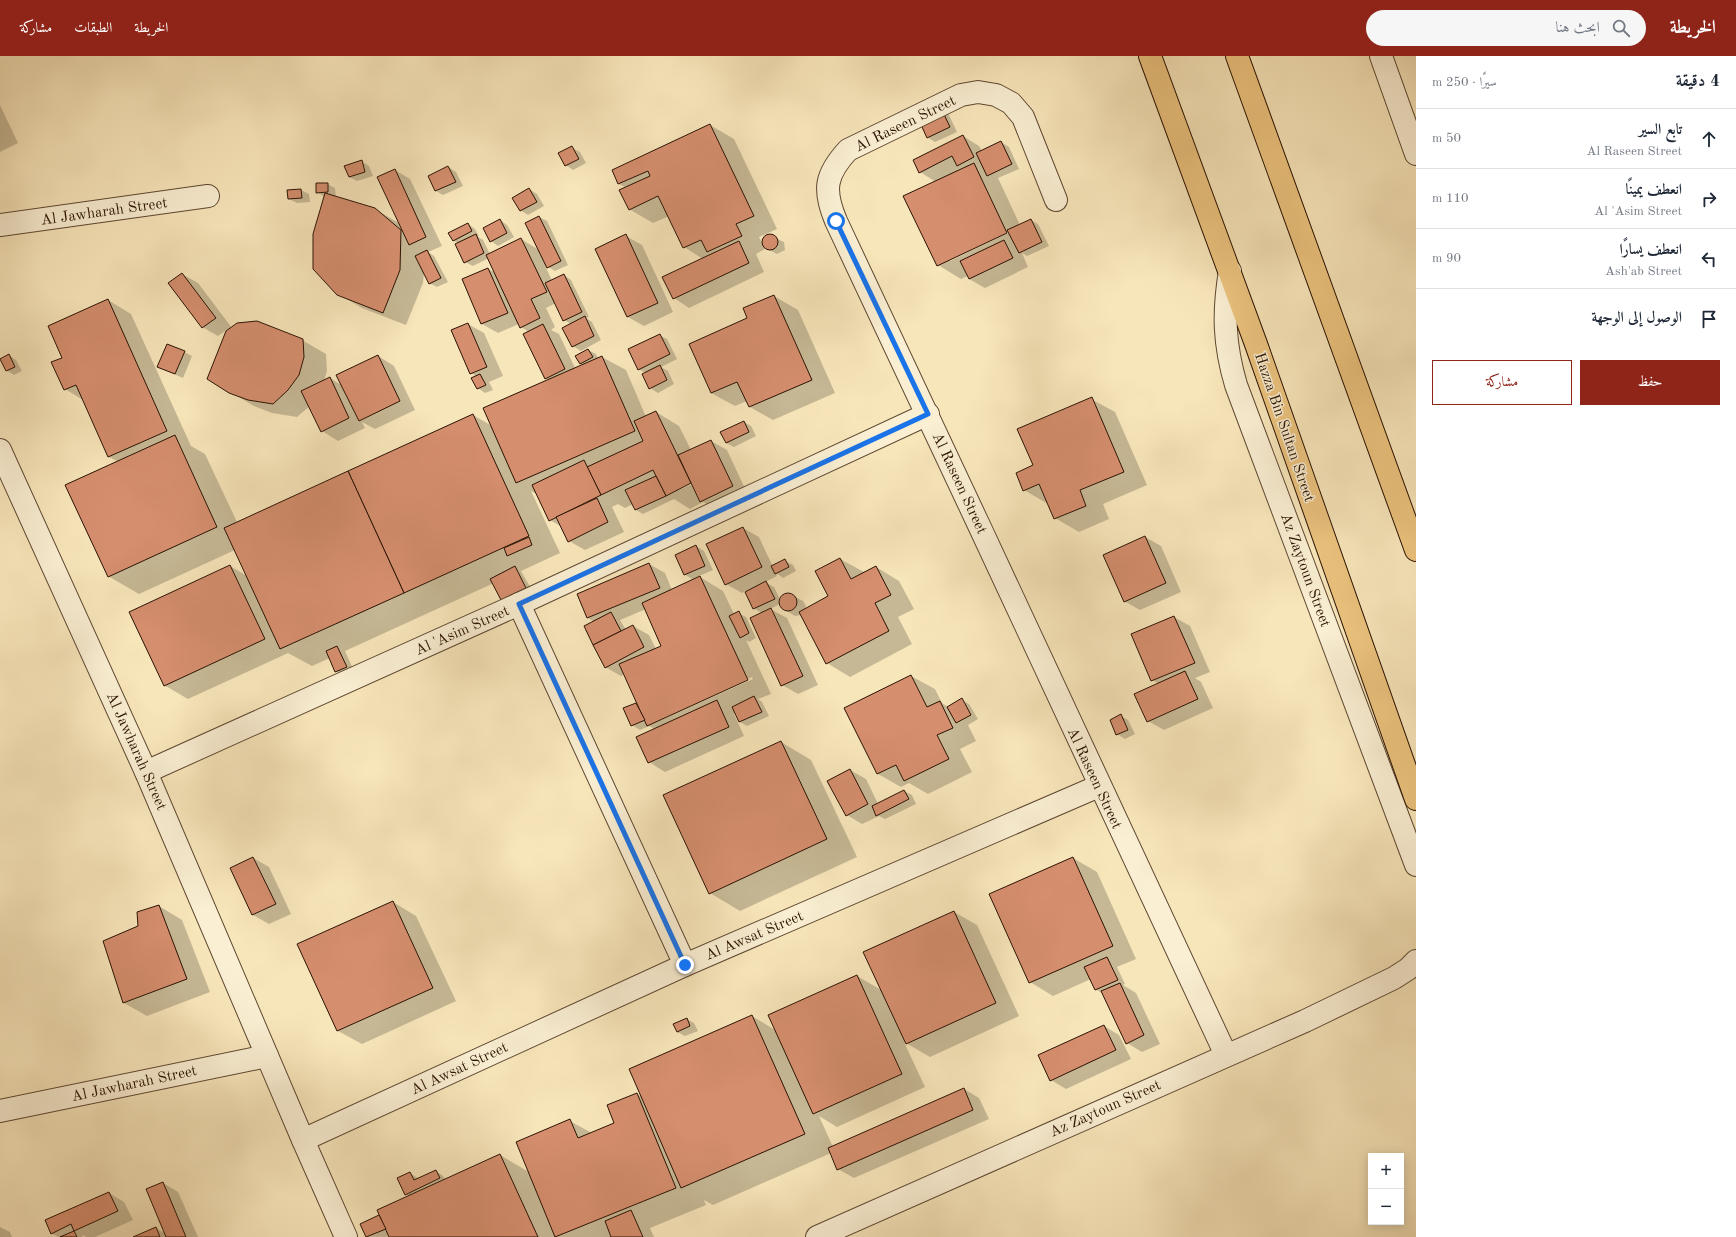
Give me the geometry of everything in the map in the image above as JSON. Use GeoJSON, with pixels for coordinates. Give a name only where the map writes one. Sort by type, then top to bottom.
{"type":"FeatureCollection","features":[{"type":"Feature","properties":{"kind":"main road","name":"Hazza Bin Sultan Street"},"geometry":{"type":"LineString","coordinates":[[1150,56],[1230,271],[1416,799]]}},
{"type":"Feature","properties":{"kind":"main road"},"geometry":{"type":"LineString","coordinates":[[1237,56],[1331,320],[1416,550]]}},
{"type":"Feature","properties":{"kind":"street"},"geometry":{"type":"LineString","coordinates":[[1381,56],[1416,154]]}},
{"type":"Feature","properties":{"kind":"street","name":"Al Raseen Street"},"geometry":{"type":"LineString","coordinates":[[1056,200],[1023,116],[1011,103],[996,95],[978,92],[961,95],[848,150],[835,165],[828,184],[829,203],[1099,786],[1226,1055]]}},
{"type":"Feature","properties":{"kind":"street","name":"Al Jawharah Street"},"geometry":{"type":"LineString","coordinates":[[0,225],[208,196]]}},
{"type":"Feature","properties":{"kind":"street","name":"Az Zaytoun Street"},"geometry":{"type":"LineString","coordinates":[[1230,271],[1225,299],[1225,328],[1228,357],[1236,385],[1416,865]]}},
{"type":"Feature","properties":{"kind":"street","name":"Al 'Asim Street"},"geometry":{"type":"LineString","coordinates":[[146,772],[519,604],[928,414]]}},
{"type":"Feature","properties":{"kind":"street","name":"Al Jawharah Street"},"geometry":{"type":"LineString","coordinates":[[0,450],[146,772],[346,1237]]}},
{"type":"Feature","properties":{"kind":"street"},"geometry":{"type":"LineString","coordinates":[[519,604],[685,965]]}},
{"type":"Feature","properties":{"kind":"street","name":"Al Awsat Street"},"geometry":{"type":"LineString","coordinates":[[303,1140],[685,965],[1099,786]]}},
{"type":"Feature","properties":{"kind":"street","name":"Az Zaytoun Street"},"geometry":{"type":"LineString","coordinates":[[817,1237],[1304,1021],[1394,978],[1408,969],[1416,961]]}},
{"type":"Feature","properties":{"kind":"street","name":"Az Zaytoun Street"},"geometry":{"type":"LineString","coordinates":[[1394,978],[1416,977]]}},
{"type":"Feature","properties":{"kind":"street","name":"Al Jawharah Street"},"geometry":{"type":"LineString","coordinates":[[0,1111],[268,1056]]}},
{"type":"Feature","properties":{"kind":"building"},"geometry":{"type":"Polygon","coordinates":[[[941,108],[950,127],[927,138],[918,118],[941,108]]]}},
{"type":"Feature","properties":{"kind":"building"},"geometry":{"type":"Polygon","coordinates":[[[710,124],[754,216],[736,224],[742,236],[707,252],[701,240],[683,248],[658,196],[629,210],[619,190],[650,176],[648,171],[618,184],[612,170],[710,124]]]}},
{"type":"Feature","properties":{"kind":"building"},"geometry":{"type":"Polygon","coordinates":[[[963,135],[974,157],[957,166],[952,156],[919,173],[913,160],[963,135]]]}},
{"type":"Feature","properties":{"kind":"building"},"geometry":{"type":"Polygon","coordinates":[[[1001,141],[1012,164],[987,176],[976,153],[1001,141]]]}},
{"type":"Feature","properties":{"kind":"building"},"geometry":{"type":"Polygon","coordinates":[[[572,146],[579,159],[565,166],[558,153],[572,146]]]}},
{"type":"Feature","properties":{"kind":"building"},"geometry":{"type":"Polygon","coordinates":[[[362,160],[365,172],[349,177],[344,166],[362,160]]]}},
{"type":"Feature","properties":{"kind":"building"},"geometry":{"type":"Polygon","coordinates":[[[974,163],[1007,233],[937,266],[903,196],[974,163]]]}},
{"type":"Feature","properties":{"kind":"building"},"geometry":{"type":"Polygon","coordinates":[[[448,166],[456,182],[435,191],[428,176],[448,166]]]}},
{"type":"Feature","properties":{"kind":"building"},"geometry":{"type":"Polygon","coordinates":[[[395,169],[426,237],[409,245],[377,177],[395,169]]]}},
{"type":"Feature","properties":{"kind":"building"},"geometry":{"type":"Polygon","coordinates":[[[316,183],[328,183],[328,192],[316,193],[316,183]]]}},
{"type":"Feature","properties":{"kind":"building"},"geometry":{"type":"Polygon","coordinates":[[[529,188],[537,202],[520,211],[512,198],[529,188]]]}},
{"type":"Feature","properties":{"kind":"building"},"geometry":{"type":"Polygon","coordinates":[[[301,189],[302,198],[288,199],[287,190],[301,189]]]}},
{"type":"Feature","properties":{"kind":"building"},"geometry":{"type":"Polygon","coordinates":[[[325,193],[375,208],[401,230],[400,270],[383,313],[337,295],[313,269],[313,234],[325,193]]]}},
{"type":"Feature","properties":{"kind":"building"},"geometry":{"type":"Polygon","coordinates":[[[539,216],[561,261],[547,268],[525,223],[539,216]]]}},
{"type":"Feature","properties":{"kind":"building"},"geometry":{"type":"Polygon","coordinates":[[[500,219],[507,233],[490,242],[483,228],[500,219]]]}},
{"type":"Feature","properties":{"kind":"building"},"geometry":{"type":"Polygon","coordinates":[[[1031,219],[1042,242],[1019,253],[1007,230],[1031,219]]]}},
{"type":"Feature","properties":{"kind":"building"},"geometry":{"type":"Polygon","coordinates":[[[468,223],[472,231],[453,241],[448,233],[468,223]]]}},
{"type":"Feature","properties":{"kind":"building"},"geometry":{"type":"Polygon","coordinates":[[[476,234],[484,253],[464,263],[455,244],[476,234]]]}},
{"type":"Feature","properties":{"kind":"building"},"geometry":{"type":"Polygon","coordinates":[[[626,234],[658,303],[627,317],[595,249],[626,234]]]}},
{"type":"Feature","properties":{"kind":"building"},"geometry":{"type":"Polygon","coordinates":[[[770,234],[777,239],[778,242],[773,249],[770,250],[763,245],[762,242],[767,235],[770,234]]]}},
{"type":"Feature","properties":{"kind":"building"},"geometry":{"type":"Polygon","coordinates":[[[521,238],[547,292],[531,299],[540,318],[520,328],[486,255],[521,238]]]}},
{"type":"Feature","properties":{"kind":"building"},"geometry":{"type":"Polygon","coordinates":[[[1004,240],[1013,258],[969,279],[960,261],[1004,240]]]}},
{"type":"Feature","properties":{"kind":"building"},"geometry":{"type":"Polygon","coordinates":[[[739,241],[749,263],[673,299],[662,277],[739,241]]]}},
{"type":"Feature","properties":{"kind":"building"},"geometry":{"type":"Polygon","coordinates":[[[427,250],[441,278],[429,284],[415,256],[427,250]]]}},
{"type":"Feature","properties":{"kind":"building"},"geometry":{"type":"Polygon","coordinates":[[[488,268],[508,313],[481,324],[462,279],[488,268]]]}},
{"type":"Feature","properties":{"kind":"building"},"geometry":{"type":"Polygon","coordinates":[[[182,273],[216,318],[202,328],[168,283],[182,273]]]}},
{"type":"Feature","properties":{"kind":"building"},"geometry":{"type":"Polygon","coordinates":[[[564,274],[582,312],[563,321],[545,283],[564,274]]]}},
{"type":"Feature","properties":{"kind":"building"},"geometry":{"type":"Polygon","coordinates":[[[774,295],[812,380],[749,407],[737,382],[711,393],[689,344],[747,318],[743,308],[774,295]]]}},
{"type":"Feature","properties":{"kind":"building"},"geometry":{"type":"Polygon","coordinates":[[[108,299],[167,431],[108,457],[76,385],[64,390],[51,362],[62,358],[48,326],[108,299]]]}},
{"type":"Feature","properties":{"kind":"building"},"geometry":{"type":"Polygon","coordinates":[[[585,316],[594,336],[572,347],[562,328],[585,316]]]}},
{"type":"Feature","properties":{"kind":"building"},"geometry":{"type":"Polygon","coordinates":[[[257,321],[303,339],[304,357],[299,375],[288,390],[273,404],[248,400],[229,393],[207,379],[226,331],[237,323],[257,321]]]}},
{"type":"Feature","properties":{"kind":"building"},"geometry":{"type":"Polygon","coordinates":[[[468,323],[487,367],[470,374],[451,330],[468,323]]]}},
{"type":"Feature","properties":{"kind":"building"},"geometry":{"type":"Polygon","coordinates":[[[543,324],[565,369],[545,379],[523,334],[543,324]]]}},
{"type":"Feature","properties":{"kind":"building"},"geometry":{"type":"Polygon","coordinates":[[[660,334],[670,354],[638,370],[628,349],[660,334]]]}},
{"type":"Feature","properties":{"kind":"building"},"geometry":{"type":"Polygon","coordinates":[[[167,344],[185,351],[175,374],[157,367],[167,344]]]}},
{"type":"Feature","properties":{"kind":"building"},"geometry":{"type":"Polygon","coordinates":[[[588,349],[593,357],[580,364],[575,356],[588,349]]]}},
{"type":"Feature","properties":{"kind":"building"},"geometry":{"type":"Polygon","coordinates":[[[9,354],[15,367],[6,371],[0,359],[9,354]]]}},
{"type":"Feature","properties":{"kind":"building"},"geometry":{"type":"Polygon","coordinates":[[[378,355],[400,401],[359,421],[336,375],[378,355]]]}},
{"type":"Feature","properties":{"kind":"building"},"geometry":{"type":"Polygon","coordinates":[[[602,356],[635,431],[516,483],[483,408],[602,356]]]}},
{"type":"Feature","properties":{"kind":"building"},"geometry":{"type":"Polygon","coordinates":[[[660,365],[667,380],[649,389],[642,374],[660,365]]]}},
{"type":"Feature","properties":{"kind":"building"},"geometry":{"type":"Polygon","coordinates":[[[480,374],[486,385],[477,389],[471,378],[480,374]]]}},
{"type":"Feature","properties":{"kind":"building"},"geometry":{"type":"Polygon","coordinates":[[[330,377],[349,418],[321,432],[301,391],[330,377]]]}},
{"type":"Feature","properties":{"kind":"building"},"geometry":{"type":"Polygon","coordinates":[[[1092,397],[1124,472],[1080,490],[1086,506],[1054,519],[1039,484],[1023,491],[1016,473],[1033,465],[1017,429],[1092,397]]]}},
{"type":"Feature","properties":{"kind":"building"},"geometry":{"type":"Polygon","coordinates":[[[656,411],[691,483],[666,496],[653,470],[601,495],[587,467],[643,441],[634,421],[656,411]]]}},
{"type":"Feature","properties":{"kind":"building"},"geometry":{"type":"Polygon","coordinates":[[[473,414],[529,536],[404,593],[348,471],[473,414]]]}},
{"type":"Feature","properties":{"kind":"building"},"geometry":{"type":"Polygon","coordinates":[[[744,421],[749,432],[726,443],[720,432],[744,421]]]}},
{"type":"Feature","properties":{"kind":"building"},"geometry":{"type":"Polygon","coordinates":[[[175,435],[217,527],[108,577],[65,485],[175,435]]]}},
{"type":"Feature","properties":{"kind":"building"},"geometry":{"type":"Polygon","coordinates":[[[711,440],[733,486],[700,502],[678,455],[711,440]]]}},
{"type":"Feature","properties":{"kind":"building"},"geometry":{"type":"Polygon","coordinates":[[[584,460],[601,495],[549,521],[532,485],[584,460]]]}},
{"type":"Feature","properties":{"kind":"building"},"geometry":{"type":"Polygon","coordinates":[[[348,471],[404,593],[280,649],[224,528],[348,471]]]}},
{"type":"Feature","properties":{"kind":"building"},"geometry":{"type":"Polygon","coordinates":[[[656,476],[666,496],[635,510],[625,490],[656,476]]]}},
{"type":"Feature","properties":{"kind":"building"},"geometry":{"type":"Polygon","coordinates":[[[597,498],[608,522],[568,542],[556,517],[597,498]]]}},
{"type":"Feature","properties":{"kind":"building"},"geometry":{"type":"Polygon","coordinates":[[[743,527],[762,567],[725,585],[706,544],[743,527]]]}},
{"type":"Feature","properties":{"kind":"building"},"geometry":{"type":"Polygon","coordinates":[[[1145,536],[1166,583],[1124,602],[1103,555],[1145,536]]]}},
{"type":"Feature","properties":{"kind":"building"},"geometry":{"type":"Polygon","coordinates":[[[529,537],[532,545],[507,556],[504,548],[529,537]]]}},
{"type":"Feature","properties":{"kind":"building"},"geometry":{"type":"Polygon","coordinates":[[[696,545],[705,566],[684,575],[675,555],[696,545]]]}},
{"type":"Feature","properties":{"kind":"building"},"geometry":{"type":"Polygon","coordinates":[[[840,558],[851,579],[876,566],[891,595],[875,603],[889,631],[826,664],[799,612],[828,596],[815,571],[840,558]]]}},
{"type":"Feature","properties":{"kind":"building"},"geometry":{"type":"Polygon","coordinates":[[[785,559],[789,567],[775,574],[771,566],[785,559]]]}},
{"type":"Feature","properties":{"kind":"building"},"geometry":{"type":"Polygon","coordinates":[[[649,563],[660,588],[587,618],[577,594],[649,563]]]}},
{"type":"Feature","properties":{"kind":"building"},"geometry":{"type":"Polygon","coordinates":[[[230,565],[265,639],[164,686],[129,612],[230,565]]]}},
{"type":"Feature","properties":{"kind":"building"},"geometry":{"type":"Polygon","coordinates":[[[515,566],[526,588],[501,600],[490,579],[515,566]]]}},
{"type":"Feature","properties":{"kind":"building"},"geometry":{"type":"Polygon","coordinates":[[[700,576],[748,680],[647,726],[619,664],[661,646],[642,603],[700,576]]]}},
{"type":"Feature","properties":{"kind":"building"},"geometry":{"type":"Polygon","coordinates":[[[766,581],[775,599],[753,609],[745,592],[766,581]]]}},
{"type":"Feature","properties":{"kind":"building"},"geometry":{"type":"Polygon","coordinates":[[[784,593],[792,593],[797,598],[795,609],[792,611],[784,611],[779,606],[779,598],[784,593]]]}},
{"type":"Feature","properties":{"kind":"building"},"geometry":{"type":"Polygon","coordinates":[[[771,608],[803,676],[781,686],[750,618],[771,608]]]}},
{"type":"Feature","properties":{"kind":"building"},"geometry":{"type":"Polygon","coordinates":[[[739,611],[749,633],[740,638],[729,616],[739,611]]]}},
{"type":"Feature","properties":{"kind":"building"},"geometry":{"type":"Polygon","coordinates":[[[611,612],[621,631],[593,645],[584,626],[611,612]]]}},
{"type":"Feature","properties":{"kind":"building"},"geometry":{"type":"Polygon","coordinates":[[[1174,616],[1195,663],[1151,681],[1131,634],[1174,616]]]}},
{"type":"Feature","properties":{"kind":"building"},"geometry":{"type":"Polygon","coordinates":[[[633,625],[644,647],[605,668],[593,645],[633,625]]]}},
{"type":"Feature","properties":{"kind":"building"},"geometry":{"type":"Polygon","coordinates":[[[337,646],[347,667],[335,672],[326,651],[337,646]]]}},
{"type":"Feature","properties":{"kind":"building"},"geometry":{"type":"Polygon","coordinates":[[[1185,671],[1198,699],[1147,722],[1134,694],[1185,671]]]}},
{"type":"Feature","properties":{"kind":"building"},"geometry":{"type":"Polygon","coordinates":[[[911,675],[927,707],[940,701],[953,728],[937,735],[949,759],[904,781],[896,765],[877,774],[844,708],[911,675]]]}},
{"type":"Feature","properties":{"kind":"building"},"geometry":{"type":"Polygon","coordinates":[[[754,696],[762,712],[739,722],[732,707],[754,696]]]}},
{"type":"Feature","properties":{"kind":"building"},"geometry":{"type":"Polygon","coordinates":[[[962,698],[971,715],[956,723],[947,707],[962,698]]]}},
{"type":"Feature","properties":{"kind":"building"},"geometry":{"type":"Polygon","coordinates":[[[717,700],[729,727],[648,763],[636,737],[717,700]]]}},
{"type":"Feature","properties":{"kind":"building"},"geometry":{"type":"Polygon","coordinates":[[[636,703],[645,720],[631,726],[623,708],[636,703]]]}},
{"type":"Feature","properties":{"kind":"building"},"geometry":{"type":"Polygon","coordinates":[[[1121,714],[1128,730],[1116,735],[1110,720],[1121,714]]]}},
{"type":"Feature","properties":{"kind":"building"},"geometry":{"type":"Polygon","coordinates":[[[781,741],[827,839],[709,894],[663,795],[781,741]]]}},
{"type":"Feature","properties":{"kind":"building"},"geometry":{"type":"Polygon","coordinates":[[[850,769],[868,804],[846,816],[827,781],[850,769]]]}},
{"type":"Feature","properties":{"kind":"building"},"geometry":{"type":"Polygon","coordinates":[[[904,790],[909,799],[876,816],[872,806],[904,790]]]}},
{"type":"Feature","properties":{"kind":"building"},"geometry":{"type":"Polygon","coordinates":[[[253,857],[276,904],[252,915],[230,868],[253,857]]]}},
{"type":"Feature","properties":{"kind":"building"},"geometry":{"type":"Polygon","coordinates":[[[1073,857],[1113,946],[1029,983],[989,894],[1073,857]]]}},
{"type":"Feature","properties":{"kind":"building"},"geometry":{"type":"Polygon","coordinates":[[[393,901],[433,988],[337,1031],[297,944],[393,901]]]}},
{"type":"Feature","properties":{"kind":"building"},"geometry":{"type":"Polygon","coordinates":[[[159,905],[187,979],[123,1003],[103,941],[138,926],[137,912],[159,905]]]}},
{"type":"Feature","properties":{"kind":"building"},"geometry":{"type":"Polygon","coordinates":[[[954,911],[996,1003],[906,1044],[863,952],[954,911]]]}},
{"type":"Feature","properties":{"kind":"building"},"geometry":{"type":"Polygon","coordinates":[[[1107,957],[1118,980],[1095,990],[1084,967],[1107,957]]]}},
{"type":"Feature","properties":{"kind":"building"},"geometry":{"type":"Polygon","coordinates":[[[857,975],[902,1074],[813,1114],[768,1015],[857,975]]]}},
{"type":"Feature","properties":{"kind":"building"},"geometry":{"type":"Polygon","coordinates":[[[1120,983],[1144,1035],[1126,1044],[1101,991],[1120,983]]]}},
{"type":"Feature","properties":{"kind":"building"},"geometry":{"type":"Polygon","coordinates":[[[752,1015],[805,1134],[681,1188],[629,1069],[752,1015]]]}},
{"type":"Feature","properties":{"kind":"building"},"geometry":{"type":"Polygon","coordinates":[[[687,1018],[690,1026],[677,1032],[673,1024],[687,1018]]]}},
{"type":"Feature","properties":{"kind":"building"},"geometry":{"type":"Polygon","coordinates":[[[1104,1025],[1116,1050],[1050,1081],[1038,1055],[1104,1025]]]}},
{"type":"Feature","properties":{"kind":"building"},"geometry":{"type":"Polygon","coordinates":[[[964,1088],[973,1110],[837,1170],[828,1148],[964,1088]]]}},
{"type":"Feature","properties":{"kind":"building"},"geometry":{"type":"Polygon","coordinates":[[[637,1093],[676,1188],[555,1237],[516,1142],[570,1119],[578,1138],[614,1123],[607,1105],[637,1093]]]}},
{"type":"Feature","properties":{"kind":"building"},"geometry":{"type":"Polygon","coordinates":[[[500,1154],[538,1237],[389,1237],[377,1210],[500,1154]]]}},
{"type":"Feature","properties":{"kind":"building"},"geometry":{"type":"Polygon","coordinates":[[[436,1170],[440,1178],[405,1195],[397,1178],[410,1172],[414,1180],[436,1170]]]}},
{"type":"Feature","properties":{"kind":"building"},"geometry":{"type":"Polygon","coordinates":[[[163,1182],[186,1237],[166,1237],[146,1189],[163,1182]]]}},
{"type":"Feature","properties":{"kind":"building"},"geometry":{"type":"Polygon","coordinates":[[[109,1192],[118,1211],[74,1231],[71,1224],[51,1234],[45,1220],[109,1192]]]}},
{"type":"Feature","properties":{"kind":"building"},"geometry":{"type":"Polygon","coordinates":[[[631,1210],[643,1237],[611,1237],[605,1221],[631,1210]]]}},
{"type":"Feature","properties":{"kind":"building"},"geometry":{"type":"Polygon","coordinates":[[[379,1215],[386,1229],[366,1237],[360,1224],[379,1215]]]}},
{"type":"Feature","properties":{"kind":"building"},"geometry":{"type":"Polygon","coordinates":[[[156,1227],[160,1237],[133,1237],[156,1227]]]}},
{"type":"Feature","properties":{"kind":"building"},"geometry":{"type":"Polygon","coordinates":[[[74,1231],[77,1237],[60,1237],[74,1231]]]}},
{"type":"Feature","properties":{"kind":"route"},"geometry":{"type":"LineString","coordinates":[[685,965],[519,604],[928,414],[836,221]]}}]}
